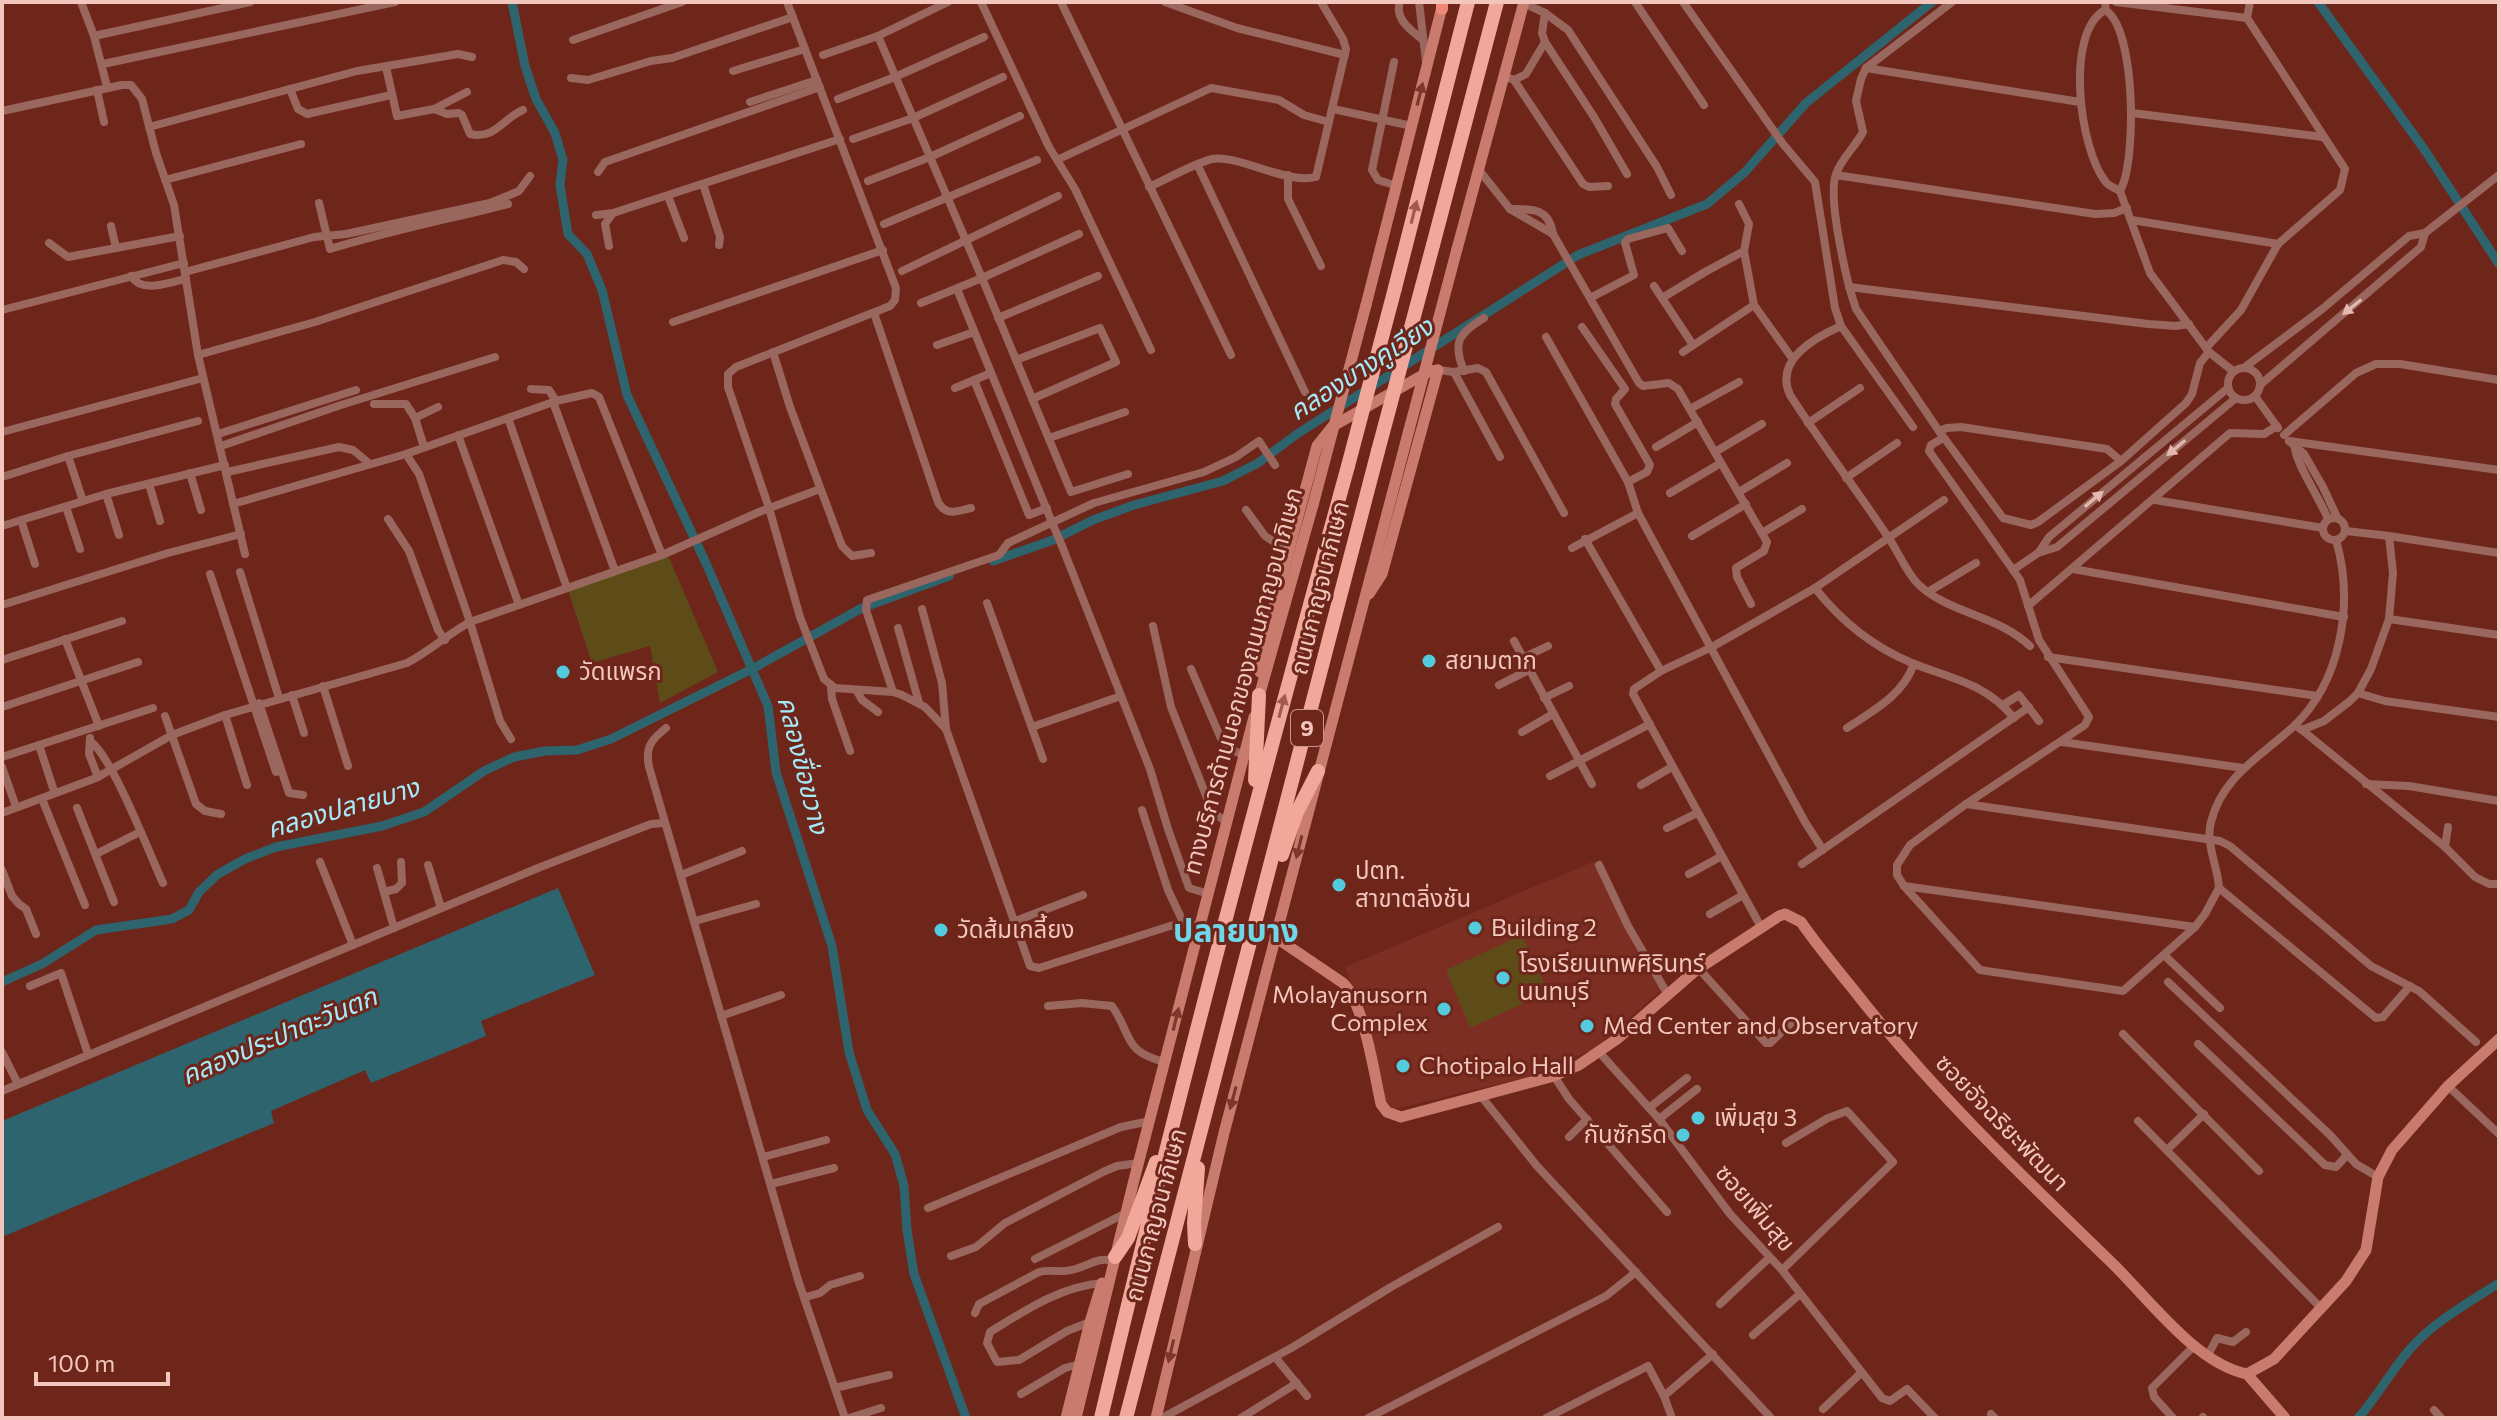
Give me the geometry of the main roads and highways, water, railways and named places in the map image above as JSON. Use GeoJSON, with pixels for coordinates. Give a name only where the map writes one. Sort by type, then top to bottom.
{"type":"FeatureCollection","features":[{"type":"Feature","properties":{"kind":"highway","name":"ถนนกาญจนาภิเษก"},"geometry":{"type":"LineString","coordinates":[[1101,1418],[1253,808],[1348,466],[1468,2]]}},
{"type":"Feature","properties":{"kind":"highway","name":"ถนนกาญจนาภิเษก"},"geometry":{"type":"LineString","coordinates":[[1126,1418],[1497,2]]}},
{"type":"Feature","properties":{"kind":"highway"},"geometry":{"type":"LineString","coordinates":[[1253,808],[1260,692]]}},
{"type":"Feature","properties":{"kind":"highway"},"geometry":{"type":"LineString","coordinates":[[1261,905],[1275,877],[1297,812],[1318,771]]}},
{"type":"Feature","properties":{"kind":"highway"},"geometry":{"type":"LineString","coordinates":[[1195,1244],[1195,1201],[1202,1128]]}},
{"type":"Feature","properties":{"kind":"highway"},"geometry":{"type":"LineString","coordinates":[[1114,1263],[1128,1238],[1149,1178],[1168,1140]]}},
{"type":"Feature","properties":{"kind":"main road"},"geometry":{"type":"LineString","coordinates":[[1159,1418],[1195,1244],[1457,249],[1509,78],[1524,3]]}},
{"type":"Feature","properties":{"kind":"main road","name":"ทางบริการด้านนอกของถนนกาญจนาภิเษก"},"geometry":{"type":"LineString","coordinates":[[1076,1418],[1260,692],[1313,505],[1443,4]]}},
{"type":"Feature","properties":{"kind":"main road"},"geometry":{"type":"LineString","coordinates":[[1260,692],[1262,652],[1312,457],[1323,436],[1333,426],[1430,371],[1438,370],[1382,574],[1366,598]]}},
{"type":"Feature","properties":{"kind":"main road","name":"ซอยอัจฉริยะพัฒนา"},"geometry":{"type":"LineString","coordinates":[[1275,937],[1351,991],[1360,1014],[1381,1104],[1387,1112],[1401,1117],[1554,1076],[1599,1052],[1699,969],[1785,914],[1801,922],[1901,1050],[1944,1097],[2194,1346],[2232,1369],[2247,1374]]}},
{"type":"Feature","properties":{"kind":"main road"},"geometry":{"type":"LineString","coordinates":[[2285,1418],[2247,1374],[2274,1359],[2346,1281],[2366,1250],[2378,1177],[2392,1150],[2448,1086],[2499,1039]]}},
{"type":"Feature","properties":{"kind":"main road"},"geometry":{"type":"LineString","coordinates":[[1066,1418],[1090,1322],[1103,1283],[1114,1263]]}},
{"type":"Feature","properties":{"kind":"water","name":"คลองประปาตะวันตก"},"geometry":{"type":"Polygon","coordinates":[[[558,888],[595,975],[481,1021],[486,1036],[371,1083],[365,1070],[271,1111],[274,1123],[2,1237],[2,1121],[558,888]]]}},
{"type":"Feature","properties":{"kind":"waterway","name":"คลองขื่อขวาง"},"geometry":{"type":"LineString","coordinates":[[512,2],[525,66],[536,99],[555,133],[563,160],[560,185],[568,234],[587,254],[602,290],[627,395],[705,561],[768,706],[776,772],[832,946],[849,1052],[867,1110],[895,1154],[904,1186],[914,1274],[966,1418]]}},
{"type":"Feature","properties":{"kind":"waterway","name":"คลองบางคูเวียง"},"geometry":{"type":"LineString","coordinates":[[993,561],[1053,540],[1093,520],[1134,505],[1223,481],[1258,463],[1297,434],[1578,255],[1707,204],[1745,172],[1806,103],[1932,2]]}},
{"type":"Feature","properties":{"kind":"waterway"},"geometry":{"type":"LineString","coordinates":[[2318,2],[2424,149],[2499,264]]}},
{"type":"Feature","properties":{"kind":"waterway","name":"คลองปลายบาง"},"geometry":{"type":"LineString","coordinates":[[2,982],[42,964],[96,930],[172,919],[189,910],[199,892],[218,874],[245,859],[276,847],[382,826],[424,812],[484,771],[514,757],[545,751],[577,750],[611,739],[752,669],[862,608],[949,576]]}},
{"type":"Feature","properties":{"kind":"waterway"},"geometry":{"type":"LineString","coordinates":[[2358,1418],[2420,1339],[2452,1313],[2499,1283]]}},
{"type":"Feature","properties":{"kind":"place","name":"สยามตาก"},"geometry":{"type":"Point","coordinates":[1429,661]}},
{"type":"Feature","properties":{"kind":"place","name":"วัดแพรก"},"geometry":{"type":"Point","coordinates":[563,672]}},
{"type":"Feature","properties":{"kind":"place","name":"ปตท. สาขาตลิ่งชัน"},"geometry":{"type":"Point","coordinates":[1339,885]}},
{"type":"Feature","properties":{"kind":"place","name":"Building 2"},"geometry":{"type":"Point","coordinates":[1475,928]}},
{"type":"Feature","properties":{"kind":"place","name":"วัดส้มเกลี้ยง"},"geometry":{"type":"Point","coordinates":[941,930]}},
{"type":"Feature","properties":{"kind":"place","name":"โรงเรียนเทพศิรินทร์ นนทบุรี"},"geometry":{"type":"Point","coordinates":[1503,978]}},
{"type":"Feature","properties":{"kind":"place","name":"Molayanusorn Complex"},"geometry":{"type":"Point","coordinates":[1444,1009]}},
{"type":"Feature","properties":{"kind":"place","name":"Med Center and Observatory"},"geometry":{"type":"Point","coordinates":[1587,1026]}},
{"type":"Feature","properties":{"kind":"place","name":"Chotipalo Hall"},"geometry":{"type":"Point","coordinates":[1403,1066]}},
{"type":"Feature","properties":{"kind":"place","name":"เพิ่มสุข 3"},"geometry":{"type":"Point","coordinates":[1698,1118]}},
{"type":"Feature","properties":{"kind":"place","name":"กันซักรีด"},"geometry":{"type":"Point","coordinates":[1683,1135]}},
{"type":"Feature","properties":{"kind":"district","name":"ปลายบาง"},"geometry":{"type":"Point","coordinates":[1236,931]}}]}
